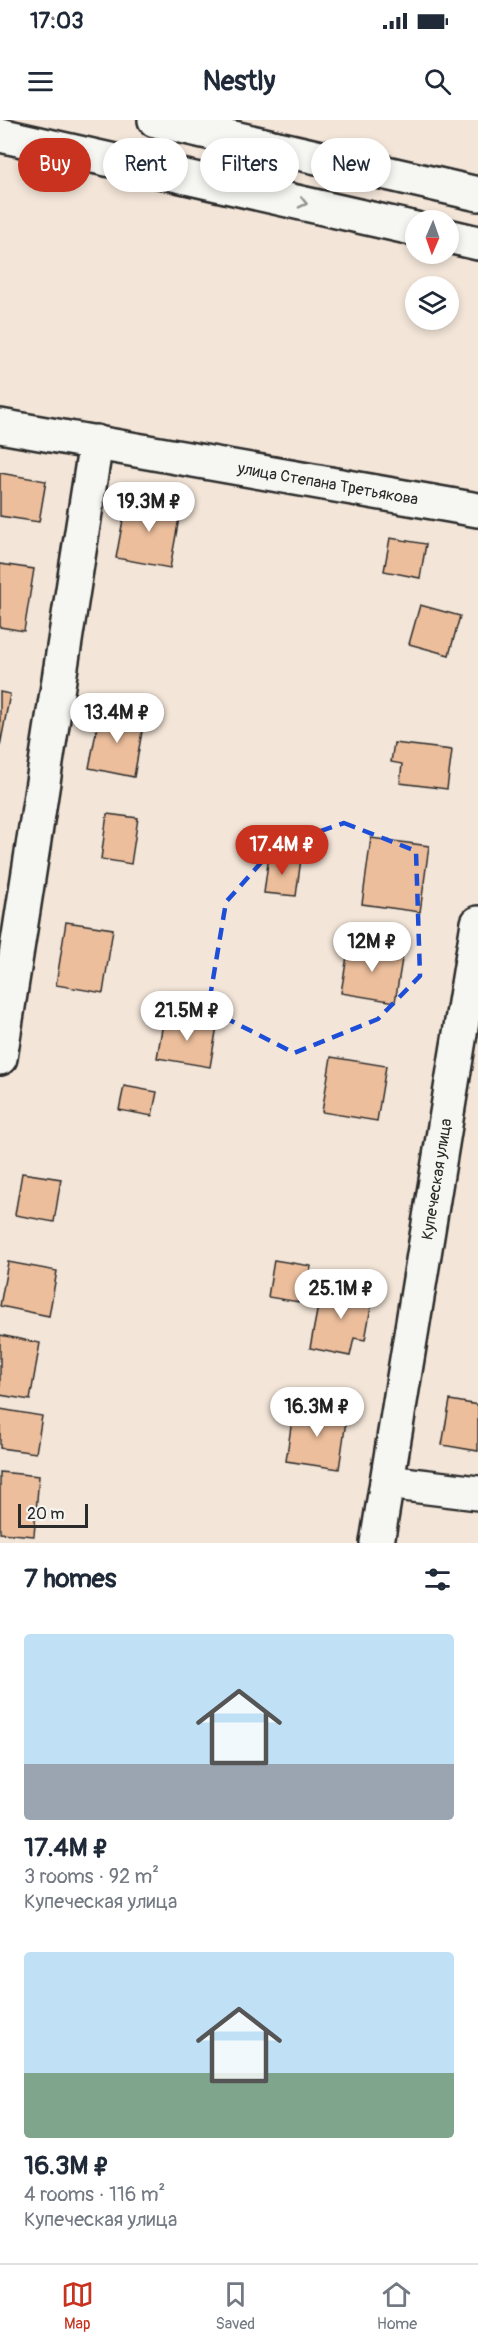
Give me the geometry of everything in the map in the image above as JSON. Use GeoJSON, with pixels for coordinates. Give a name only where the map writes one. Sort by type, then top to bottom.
{"type":"FeatureCollection","features":[{"type":"Feature","properties":{"kind":"main road"},"geometry":{"type":"LineString","coordinates":[[155,120],[478,194]]}},
{"type":"Feature","properties":{"kind":"main road"},"geometry":{"type":"LineString","coordinates":[[0,135],[405,227]]}},
{"type":"Feature","properties":{"kind":"main road"},"geometry":{"type":"LineString","coordinates":[[459,239],[478,243]]}},
{"type":"Feature","properties":{"kind":"main road","name":"улица Степана Третьякова"},"geometry":{"type":"LineString","coordinates":[[0,426],[478,510]]}},
{"type":"Feature","properties":{"kind":"main road"},"geometry":{"type":"LineString","coordinates":[[0,1058],[96,442]]}},
{"type":"Feature","properties":{"kind":"main road","name":"Купеческая улица"},"geometry":{"type":"LineString","coordinates":[[377,1543],[465,1083],[478,923]]}},
{"type":"Feature","properties":{"kind":"main road"},"geometry":{"type":"LineString","coordinates":[[387,1482],[478,1493]]}},
{"type":"Feature","properties":{"kind":"highlighted area"},"geometry":{"type":"Polygon","coordinates":[[[344,823],[416,851],[420,976],[378,1019],[294,1053],[208,1009],[226,902],[275,847],[344,823]]]}},
{"type":"Feature","properties":{"kind":"building"},"geometry":{"type":"Polygon","coordinates":[[[0,473],[46,481],[39,522],[0,516],[0,473]]]}},
{"type":"Feature","properties":{"kind":"building"},"geometry":{"type":"Polygon","coordinates":[[[127,498],[181,507],[170,568],[116,558],[127,498]]]}},
{"type":"Feature","properties":{"kind":"building"},"geometry":{"type":"Polygon","coordinates":[[[390,538],[426,544],[420,578],[384,571],[390,538]]]}},
{"type":"Feature","properties":{"kind":"building"},"geometry":{"type":"Polygon","coordinates":[[[0,564],[34,569],[24,631],[0,627],[0,564]]]}},
{"type":"Feature","properties":{"kind":"building"},"geometry":{"type":"Polygon","coordinates":[[[420,605],[460,616],[449,655],[409,644],[420,605]]]}},
{"type":"Feature","properties":{"kind":"building"},"geometry":{"type":"Polygon","coordinates":[[[0,692],[10,694],[0,746],[0,692]]]}},
{"type":"Feature","properties":{"kind":"building"},"geometry":{"type":"Polygon","coordinates":[[[100,712],[144,720],[134,777],[89,768],[100,712]]]}},
{"type":"Feature","properties":{"kind":"building"},"geometry":{"type":"Polygon","coordinates":[[[394,743],[452,750],[447,789],[400,783],[402,764],[391,762],[394,743]]]}},
{"type":"Feature","properties":{"kind":"building"},"geometry":{"type":"Polygon","coordinates":[[[107,814],[138,818],[131,864],[101,859],[107,814]]]}},
{"type":"Feature","properties":{"kind":"building"},"geometry":{"type":"Polygon","coordinates":[[[371,838],[429,846],[420,912],[362,904],[371,838]]]}},
{"type":"Feature","properties":{"kind":"building"},"geometry":{"type":"Polygon","coordinates":[[[269,855],[301,859],[296,896],[264,893],[269,855]]]}},
{"type":"Feature","properties":{"kind":"building"},"geometry":{"type":"Polygon","coordinates":[[[66,922],[113,929],[103,993],[56,985],[66,922]]]}},
{"type":"Feature","properties":{"kind":"building"},"geometry":{"type":"Polygon","coordinates":[[[349,944],[403,953],[395,1002],[341,993],[349,944]]]}},
{"type":"Feature","properties":{"kind":"building"},"geometry":{"type":"Polygon","coordinates":[[[164,1017],[217,1026],[210,1067],[157,1058],[164,1017]]]}},
{"type":"Feature","properties":{"kind":"building"},"geometry":{"type":"Polygon","coordinates":[[[331,1057],[386,1066],[377,1121],[322,1112],[331,1057]]]}},
{"type":"Feature","properties":{"kind":"building"},"geometry":{"type":"Polygon","coordinates":[[[124,1086],[157,1092],[152,1116],[119,1110],[124,1086]]]}},
{"type":"Feature","properties":{"kind":"building"},"geometry":{"type":"Polygon","coordinates":[[[22,1173],[61,1179],[54,1222],[15,1215],[22,1173]]]}},
{"type":"Feature","properties":{"kind":"building"},"geometry":{"type":"Polygon","coordinates":[[[274,1260],[311,1266],[305,1303],[268,1297],[274,1260]]]}},
{"type":"Feature","properties":{"kind":"building"},"geometry":{"type":"Polygon","coordinates":[[[8,1262],[57,1271],[49,1316],[0,1306],[8,1262]]]}},
{"type":"Feature","properties":{"kind":"building"},"geometry":{"type":"Polygon","coordinates":[[[322,1285],[373,1296],[365,1340],[354,1338],[350,1356],[310,1348],[322,1285]]]}},
{"type":"Feature","properties":{"kind":"building"},"geometry":{"type":"Polygon","coordinates":[[[0,1335],[40,1343],[30,1400],[0,1395],[0,1335]]]}},
{"type":"Feature","properties":{"kind":"building"},"geometry":{"type":"Polygon","coordinates":[[[450,1400],[478,1405],[478,1451],[442,1445],[450,1400]]]}},
{"type":"Feature","properties":{"kind":"building"},"geometry":{"type":"Polygon","coordinates":[[[294,1406],[347,1414],[339,1469],[286,1461],[294,1406]]]}},
{"type":"Feature","properties":{"kind":"building"},"geometry":{"type":"Polygon","coordinates":[[[0,1409],[42,1416],[36,1453],[0,1448],[0,1409]]]}},
{"type":"Feature","properties":{"kind":"building"},"geometry":{"type":"Polygon","coordinates":[[[0,1472],[39,1476],[34,1536],[0,1533],[0,1472]]]}}]}
